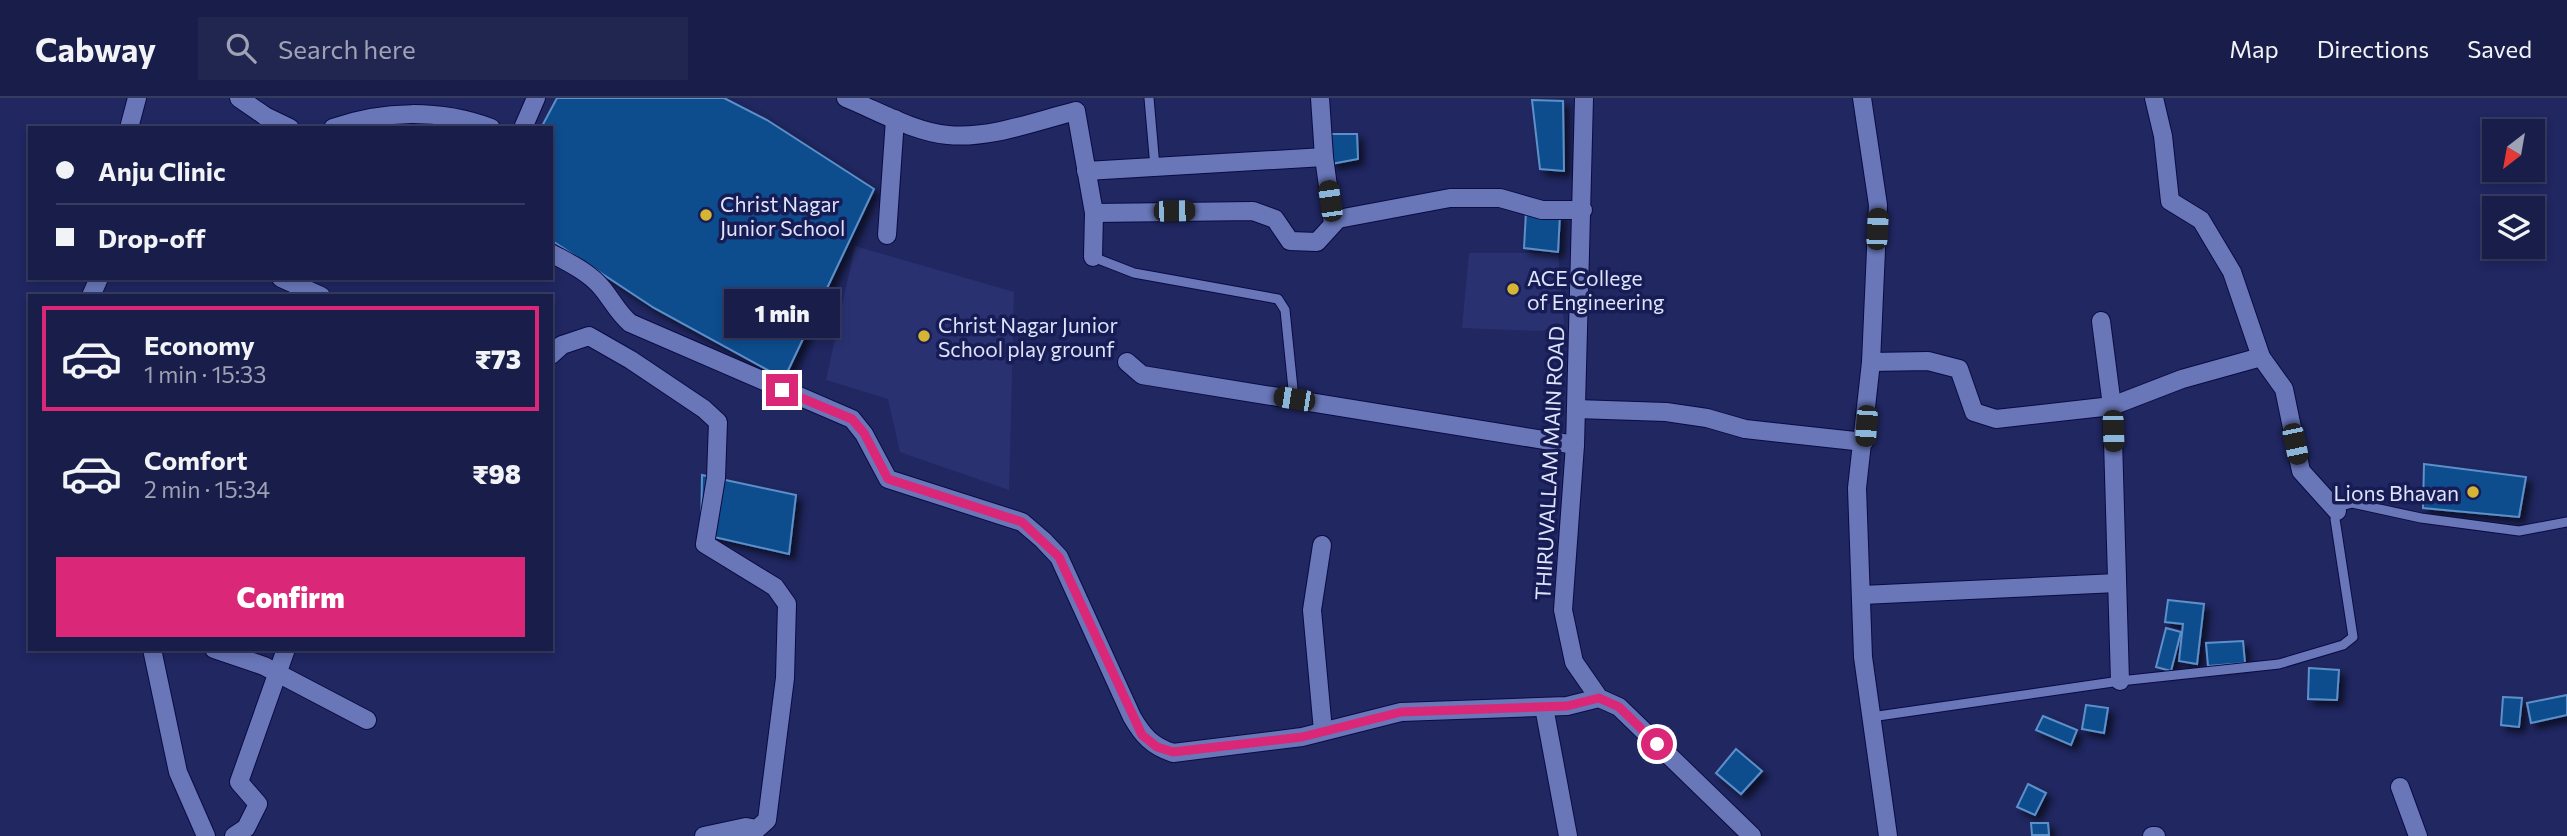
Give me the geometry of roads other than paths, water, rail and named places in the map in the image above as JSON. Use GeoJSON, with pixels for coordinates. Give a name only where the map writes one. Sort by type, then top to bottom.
{"type":"FeatureCollection","features":[{"type":"Feature","properties":{"kind":"street"},"geometry":{"type":"LineString","coordinates":[[130,126],[137,98]]}},
{"type":"Feature","properties":{"kind":"street"},"geometry":{"type":"LineString","coordinates":[[239,98],[265,116],[286,126]]}},
{"type":"Feature","properties":{"kind":"street"},"geometry":{"type":"LineString","coordinates":[[524,126],[536,98]]}},
{"type":"Feature","properties":{"kind":"street"},"geometry":{"type":"LineString","coordinates":[[846,98],[895,119],[948,135],[992,132],[1075,104],[1094,213],[1093,257]]}},
{"type":"Feature","properties":{"kind":"street"},"geometry":{"type":"LineString","coordinates":[[1320,98],[1333,223]]}},
{"type":"Feature","properties":{"kind":"street","name":"THIRUVALLAM MAIN ROAD"},"geometry":{"type":"LineString","coordinates":[[1584,98],[1575,445],[1563,610],[1574,662],[1599,698],[1619,707],[1752,836]]}},
{"type":"Feature","properties":{"kind":"street"},"geometry":{"type":"LineString","coordinates":[[1862,98],[1878,205],[1871,362],[1857,488],[1863,657],[1888,836]]}},
{"type":"Feature","properties":{"kind":"street"},"geometry":{"type":"LineString","coordinates":[[2154,98],[2163,136],[2170,201],[2201,220],[2232,272],[2261,357],[2284,389],[2301,471],[2337,511]]}},
{"type":"Feature","properties":{"kind":"street"},"geometry":{"type":"LineString","coordinates":[[339,126],[361,119],[433,113],[483,126]]}},
{"type":"Feature","properties":{"kind":"street"},"geometry":{"type":"LineString","coordinates":[[887,235],[895,119]]}},
{"type":"Feature","properties":{"kind":"street"},"geometry":{"type":"LineString","coordinates":[[1087,171],[1324,156]]}},
{"type":"Feature","properties":{"kind":"street"},"geometry":{"type":"LineString","coordinates":[[1094,213],[1253,211],[1275,219],[1290,240],[1313,243],[1321,240],[1333,223],[1407,205],[1474,196],[1514,201],[1542,210],[1583,210]]}},
{"type":"Feature","properties":{"kind":"street"},"geometry":{"type":"LineString","coordinates":[[553,254],[586,273],[602,287],[619,314],[642,330],[852,419],[864,433],[888,479],[1022,522],[1059,557],[1132,717],[1142,735],[1157,747],[1173,752],[1323,732],[1401,712],[1567,706],[1599,698]]}},
{"type":"Feature","properties":{"kind":"street"},"geometry":{"type":"LineString","coordinates":[[285,280],[317,294]]}},
{"type":"Feature","properties":{"kind":"street"},"geometry":{"type":"LineString","coordinates":[[2101,321],[2112,406],[2120,681]]}},
{"type":"Feature","properties":{"kind":"street"},"geometry":{"type":"LineString","coordinates":[[553,353],[562,345],[589,336],[631,360],[718,422],[716,478],[705,544],[775,587],[787,604],[785,678],[767,820],[757,829],[746,827],[704,836]]}},
{"type":"Feature","properties":{"kind":"street"},"geometry":{"type":"LineString","coordinates":[[1871,362],[1928,361],[1959,369],[1965,379],[1969,402],[1974,412],[1996,419],[2112,406],[2182,379],[2261,357]]}},
{"type":"Feature","properties":{"kind":"street"},"geometry":{"type":"LineString","coordinates":[[1127,362],[1142,375],[1575,445]]}},
{"type":"Feature","properties":{"kind":"street"},"geometry":{"type":"LineString","coordinates":[[1576,408],[1666,412],[1707,418],[1745,429],[1864,442]]}},
{"type":"Feature","properties":{"kind":"street"},"geometry":{"type":"LineString","coordinates":[[1322,545],[1312,610],[1323,732]]}},
{"type":"Feature","properties":{"kind":"street"},"geometry":{"type":"LineString","coordinates":[[1862,595],[2117,583]]}},
{"type":"Feature","properties":{"kind":"street"},"geometry":{"type":"LineString","coordinates":[[152,651],[178,772],[206,836]]}},
{"type":"Feature","properties":{"kind":"street"},"geometry":{"type":"LineString","coordinates":[[220,651],[253,661],[367,720]]}},
{"type":"Feature","properties":{"kind":"street"},"geometry":{"type":"LineString","coordinates":[[234,836],[246,828],[258,804],[239,782],[285,651]]}},
{"type":"Feature","properties":{"kind":"street"},"geometry":{"type":"LineString","coordinates":[[1544,707],[1568,836]]}},
{"type":"Feature","properties":{"kind":"street"},"geometry":{"type":"LineString","coordinates":[[2400,787],[2418,836]]}},
{"type":"Feature","properties":{"kind":"lane"},"geometry":{"type":"LineString","coordinates":[[1149,98],[1155,167]]}},
{"type":"Feature","properties":{"kind":"lane"},"geometry":{"type":"LineString","coordinates":[[1093,257],[1133,273],[1278,299],[1285,310],[1294,399]]}},
{"type":"Feature","properties":{"kind":"lane"},"geometry":{"type":"LineString","coordinates":[[1870,717],[2120,681],[2279,664],[2350,641],[2353,629],[2335,519],[2343,504],[2352,503],[2421,519],[2519,531],[2567,522]]}},
{"type":"Feature","properties":{"kind":"place","name":"Christ Nagar Junior School"},"geometry":{"type":"Point","coordinates":[706,215]}},
{"type":"Feature","properties":{"kind":"place","name":"ACE College of Engineering"},"geometry":{"type":"Point","coordinates":[1513,289]}},
{"type":"Feature","properties":{"kind":"place","name":"Christ Nagar Junior School play grounf"},"geometry":{"type":"Point","coordinates":[924,336]}},
{"type":"Feature","properties":{"kind":"place","name":"Lions Bhavan"},"geometry":{"type":"Point","coordinates":[2473,492]}}]}
